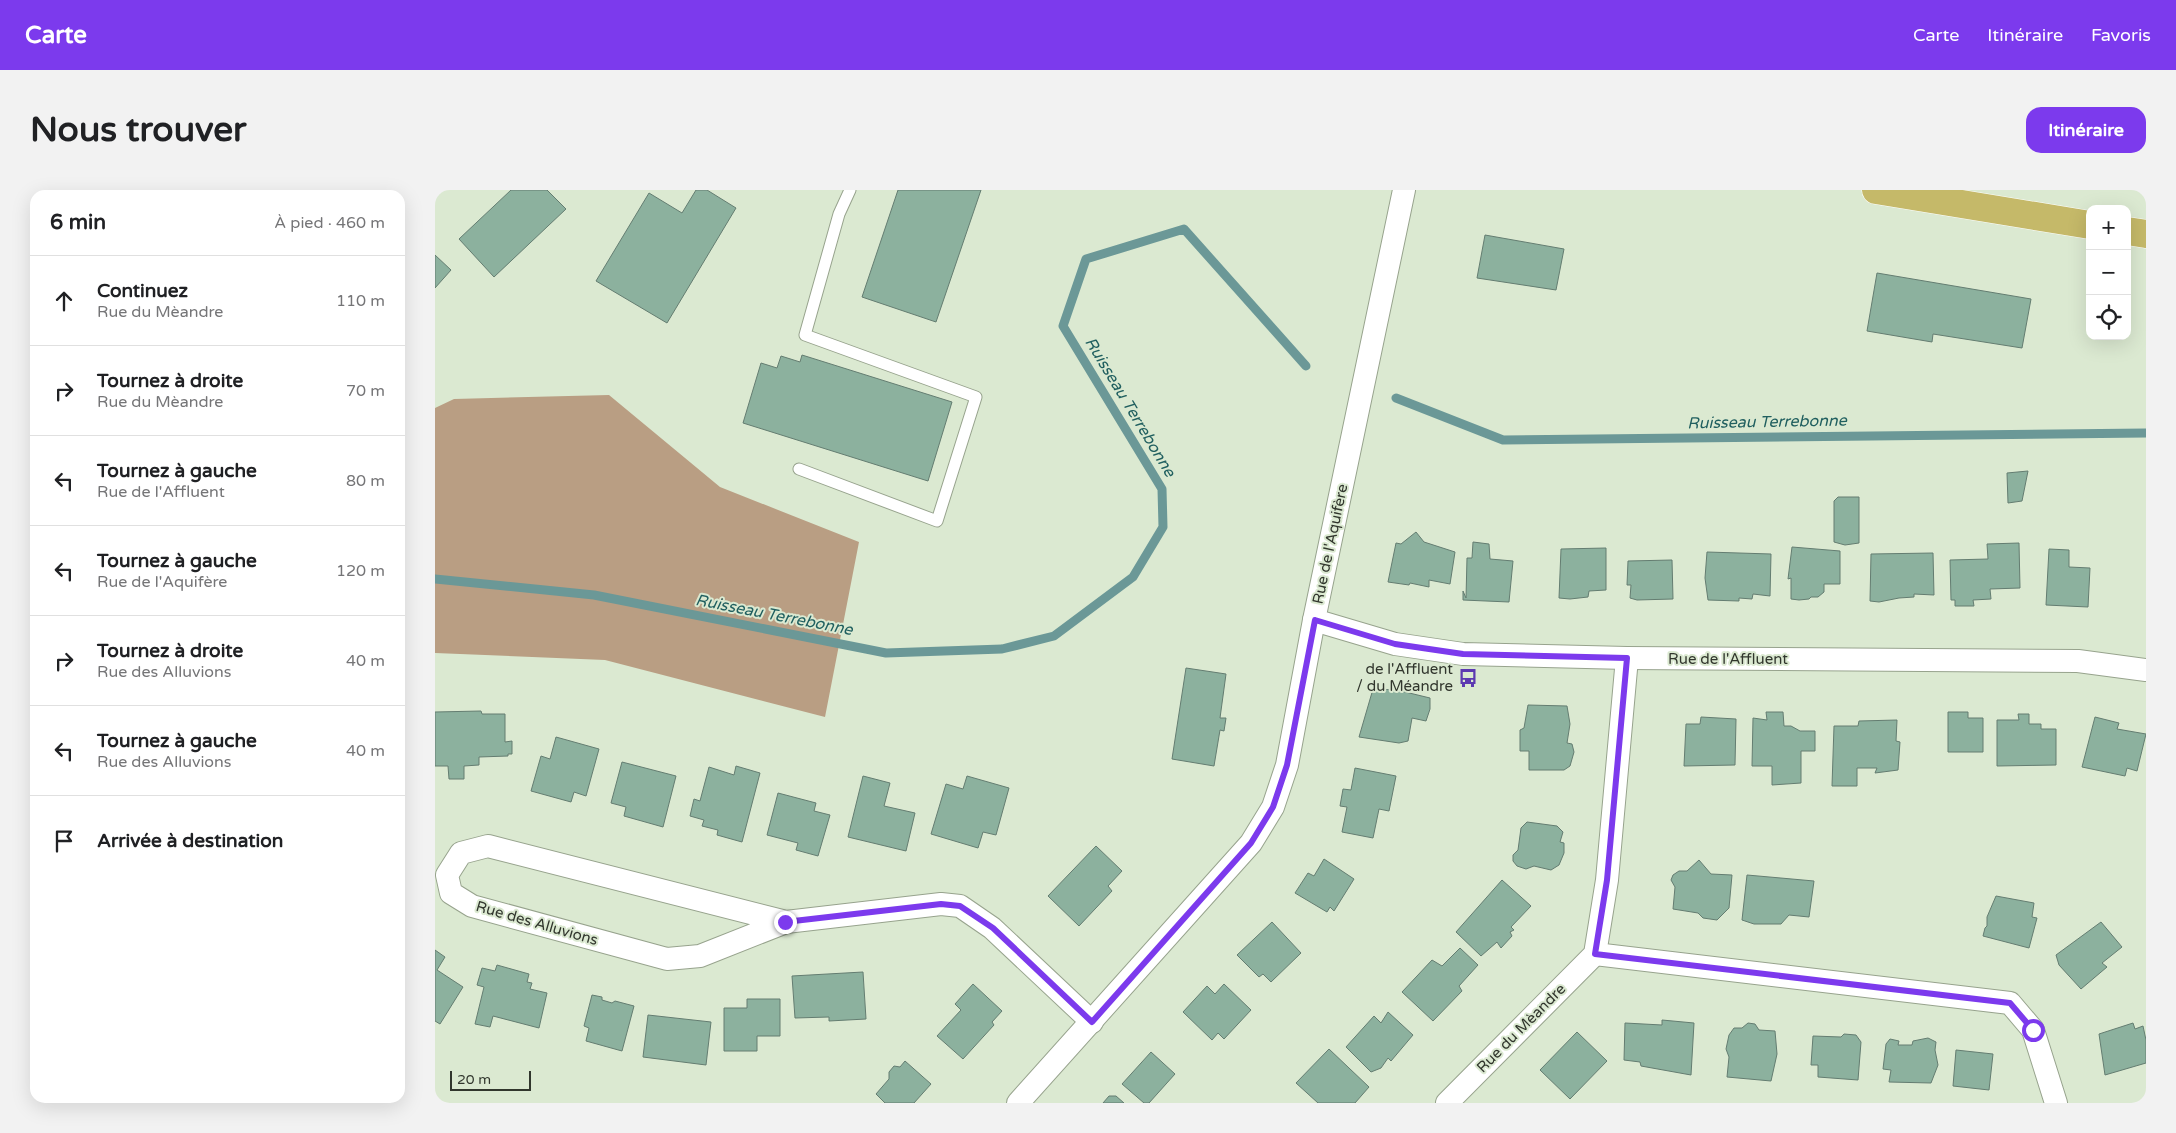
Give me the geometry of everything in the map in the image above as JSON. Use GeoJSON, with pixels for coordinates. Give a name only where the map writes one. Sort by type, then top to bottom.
{"type":"FeatureCollection","features":[{"type":"Feature","properties":{"kind":"main road"},"geometry":{"type":"LineString","coordinates":[[1876,190],[1913,193],[2086,224]]}},
{"type":"Feature","properties":{"kind":"main road"},"geometry":{"type":"LineString","coordinates":[[2131,232],[2146,234]]}},
{"type":"Feature","properties":{"kind":"street","name":"Rue de l'Aquifère"},"geometry":{"type":"LineString","coordinates":[[1018,1103],[1251,843],[1273,807],[1287,765],[1404,190]]}},
{"type":"Feature","properties":{"kind":"street","name":"Rue de l'Affluent"},"geometry":{"type":"LineString","coordinates":[[1315,620],[1395,644],[1463,654],[1627,658],[2077,661],[2146,670]]}},
{"type":"Feature","properties":{"kind":"street"},"geometry":{"type":"LineString","coordinates":[[1627,658],[1607,880],[1595,954],[2010,1003],[2033,1030],[2056,1103]]}},
{"type":"Feature","properties":{"kind":"street","name":"Rue des Alluvions"},"geometry":{"type":"LineString","coordinates":[[785,922],[488,846],[461,853],[447,875],[451,893],[472,906],[667,959],[700,956],[785,922],[941,904],[960,906],[993,928],[1092,1022]]}},
{"type":"Feature","properties":{"kind":"street","name":"Rue du Mèandre"},"geometry":{"type":"LineString","coordinates":[[1447,1103],[1595,954]]}},
{"type":"Feature","properties":{"kind":"lane"},"geometry":{"type":"LineString","coordinates":[[799,469],[937,521],[976,397],[805,335],[839,214],[850,190]]}},
{"type":"Feature","properties":{"kind":"shaded area"},"geometry":{"type":"Polygon","coordinates":[[[609,395],[720,487],[859,542],[825,717],[605,660],[435,653],[435,408],[454,399],[609,395]]]}},
{"type":"Feature","properties":{"kind":"building"},"geometry":{"type":"Polygon","coordinates":[[[511,190],[547,190],[566,209],[494,277],[459,239],[511,190]]]}},
{"type":"Feature","properties":{"kind":"building"},"geometry":{"type":"Polygon","coordinates":[[[696,190],[707,190],[736,208],[667,323],[596,281],[649,193],[682,213],[696,190]]]}},
{"type":"Feature","properties":{"kind":"building"},"geometry":{"type":"Polygon","coordinates":[[[898,190],[981,190],[936,322],[862,297],[898,190]]]}},
{"type":"Feature","properties":{"kind":"building"},"geometry":{"type":"Polygon","coordinates":[[[1485,235],[1564,249],[1556,290],[1477,278],[1485,235]]]}},
{"type":"Feature","properties":{"kind":"building"},"geometry":{"type":"Polygon","coordinates":[[[435,255],[451,270],[435,288],[435,255]]]}},
{"type":"Feature","properties":{"kind":"building"},"geometry":{"type":"Polygon","coordinates":[[[1877,273],[2031,299],[2022,348],[1933,334],[1932,342],[1867,331],[1877,273]]]}},
{"type":"Feature","properties":{"kind":"building"},"geometry":{"type":"Polygon","coordinates":[[[802,355],[952,402],[928,481],[743,423],[761,363],[777,368],[781,356],[800,362],[802,355]]]}},
{"type":"Feature","properties":{"kind":"building"},"geometry":{"type":"Polygon","coordinates":[[[2028,471],[2022,501],[2008,503],[2007,473],[2028,471]]]}},
{"type":"Feature","properties":{"kind":"building"},"geometry":{"type":"Polygon","coordinates":[[[1838,497],[1859,497],[1859,543],[1845,545],[1834,542],[1834,501],[1838,497]]]}},
{"type":"Feature","properties":{"kind":"building"},"geometry":{"type":"Polygon","coordinates":[[[1416,532],[1424,542],[1455,552],[1450,584],[1429,580],[1429,587],[1410,583],[1409,585],[1388,582],[1396,543],[1401,544],[1416,532]]]}},
{"type":"Feature","properties":{"kind":"building"},"geometry":{"type":"Polygon","coordinates":[[[1473,542],[1489,544],[1490,559],[1513,561],[1509,602],[1463,600],[1463,591],[1466,598],[1467,558],[1472,558],[1473,542]]]}},
{"type":"Feature","properties":{"kind":"building"},"geometry":{"type":"Polygon","coordinates":[[[2019,543],[2020,588],[1990,589],[1991,599],[1973,600],[1974,606],[1955,606],[1955,600],[1951,600],[1950,560],[1988,559],[1987,544],[2019,543]]]}},
{"type":"Feature","properties":{"kind":"building"},"geometry":{"type":"Polygon","coordinates":[[[1792,547],[1840,551],[1840,584],[1824,584],[1824,592],[1818,597],[1799,600],[1791,599],[1791,578],[1788,579],[1792,547]]]}},
{"type":"Feature","properties":{"kind":"building"},"geometry":{"type":"Polygon","coordinates":[[[1606,548],[1606,590],[1589,591],[1588,597],[1559,598],[1561,549],[1606,548]]]}},
{"type":"Feature","properties":{"kind":"building"},"geometry":{"type":"Polygon","coordinates":[[[2049,549],[2069,550],[2069,567],[2090,568],[2088,607],[2046,605],[2049,549]]]}},
{"type":"Feature","properties":{"kind":"building"},"geometry":{"type":"Polygon","coordinates":[[[1707,552],[1771,554],[1770,596],[1753,594],[1752,599],[1739,598],[1739,601],[1708,600],[1705,578],[1707,552]]]}},
{"type":"Feature","properties":{"kind":"building"},"geometry":{"type":"Polygon","coordinates":[[[1933,553],[1934,595],[1914,594],[1914,597],[1879,602],[1870,601],[1871,554],[1933,553]]]}},
{"type":"Feature","properties":{"kind":"building"},"geometry":{"type":"Polygon","coordinates":[[[1672,560],[1673,599],[1637,600],[1630,598],[1631,585],[1627,585],[1628,561],[1672,560]]]}},
{"type":"Feature","properties":{"kind":"building"},"geometry":{"type":"Polygon","coordinates":[[[1186,668],[1226,674],[1220,718],[1226,718],[1224,731],[1220,730],[1214,766],[1172,759],[1186,668]]]}},
{"type":"Feature","properties":{"kind":"building"},"geometry":{"type":"Polygon","coordinates":[[[1373,689],[1397,690],[1430,698],[1430,709],[1426,721],[1412,718],[1408,741],[1399,743],[1359,737],[1373,689]]]}},
{"type":"Feature","properties":{"kind":"building"},"geometry":{"type":"Polygon","coordinates":[[[1528,705],[1567,706],[1570,724],[1567,743],[1572,744],[1574,752],[1570,766],[1564,770],[1529,770],[1529,751],[1520,751],[1520,730],[1524,728],[1528,705]]]}},
{"type":"Feature","properties":{"kind":"building"},"geometry":{"type":"Polygon","coordinates":[[[481,711],[482,714],[505,714],[505,742],[512,741],[512,754],[508,754],[508,756],[479,757],[479,765],[464,766],[464,779],[449,779],[448,766],[435,766],[435,712],[481,711]]]}},
{"type":"Feature","properties":{"kind":"building"},"geometry":{"type":"Polygon","coordinates":[[[1766,712],[1783,712],[1784,726],[1791,726],[1800,731],[1815,731],[1815,751],[1801,751],[1801,783],[1772,785],[1772,766],[1752,766],[1753,718],[1767,720],[1766,712]]]}},
{"type":"Feature","properties":{"kind":"building"},"geometry":{"type":"Polygon","coordinates":[[[1948,712],[1968,712],[1968,718],[1983,718],[1983,752],[1948,752],[1948,712]]]}},
{"type":"Feature","properties":{"kind":"building"},"geometry":{"type":"Polygon","coordinates":[[[2018,714],[2029,714],[2029,724],[2041,724],[2041,729],[2056,729],[2056,765],[1997,766],[1997,720],[2019,720],[2018,714]]]}},
{"type":"Feature","properties":{"kind":"building"},"geometry":{"type":"Polygon","coordinates":[[[1701,717],[1736,719],[1735,765],[1684,766],[1686,724],[1700,724],[1701,717]]]}},
{"type":"Feature","properties":{"kind":"building"},"geometry":{"type":"Polygon","coordinates":[[[2095,717],[2119,723],[2117,729],[2146,734],[2137,771],[2127,768],[2125,776],[2082,767],[2095,717]]]}},
{"type":"Feature","properties":{"kind":"building"},"geometry":{"type":"Polygon","coordinates":[[[1897,720],[1896,741],[1900,742],[1898,770],[1875,773],[1877,768],[1857,768],[1857,786],[1832,786],[1834,726],[1858,726],[1859,721],[1897,720]]]}},
{"type":"Feature","properties":{"kind":"building"},"geometry":{"type":"Polygon","coordinates":[[[556,737],[599,749],[586,796],[574,792],[571,802],[531,791],[541,756],[550,759],[556,737]]]}},
{"type":"Feature","properties":{"kind":"building"},"geometry":{"type":"Polygon","coordinates":[[[622,762],[676,776],[663,827],[624,816],[626,807],[611,803],[622,762]]]}},
{"type":"Feature","properties":{"kind":"building"},"geometry":{"type":"Polygon","coordinates":[[[736,766],[760,773],[742,842],[717,835],[718,830],[702,826],[704,820],[690,816],[694,799],[700,801],[709,767],[734,775],[736,766]]]}},
{"type":"Feature","properties":{"kind":"building"},"geometry":{"type":"Polygon","coordinates":[[[1355,768],[1396,776],[1389,811],[1379,809],[1373,838],[1342,832],[1347,807],[1340,806],[1343,789],[1351,790],[1355,768]]]}},
{"type":"Feature","properties":{"kind":"building"},"geometry":{"type":"Polygon","coordinates":[[[863,776],[890,783],[884,806],[915,813],[906,851],[848,837],[863,776]]]}},
{"type":"Feature","properties":{"kind":"building"},"geometry":{"type":"Polygon","coordinates":[[[967,776],[1009,788],[996,835],[983,832],[978,848],[931,834],[946,784],[963,789],[967,776]]]}},
{"type":"Feature","properties":{"kind":"building"},"geometry":{"type":"Polygon","coordinates":[[[778,793],[816,803],[814,811],[830,815],[818,856],[796,850],[798,843],[767,835],[778,793]]]}},
{"type":"Feature","properties":{"kind":"building"},"geometry":{"type":"Polygon","coordinates":[[[1527,822],[1557,826],[1563,832],[1560,842],[1564,843],[1564,853],[1559,865],[1551,870],[1534,866],[1526,869],[1517,866],[1513,861],[1513,855],[1518,850],[1521,828],[1527,822]]]}},
{"type":"Feature","properties":{"kind":"building"},"geometry":{"type":"Polygon","coordinates":[[[1096,846],[1122,871],[1108,886],[1112,891],[1079,926],[1048,896],[1096,846]]]}},
{"type":"Feature","properties":{"kind":"building"},"geometry":{"type":"Polygon","coordinates":[[[1324,859],[1354,879],[1334,911],[1330,907],[1327,912],[1295,893],[1308,873],[1314,876],[1324,859]]]}},
{"type":"Feature","properties":{"kind":"building"},"geometry":{"type":"Polygon","coordinates":[[[1699,860],[1711,874],[1732,875],[1729,908],[1717,920],[1703,918],[1698,913],[1673,909],[1675,887],[1671,880],[1673,875],[1679,871],[1687,871],[1699,860]]]}},
{"type":"Feature","properties":{"kind":"building"},"geometry":{"type":"Polygon","coordinates":[[[1747,875],[1814,881],[1809,917],[1789,915],[1781,924],[1754,924],[1742,920],[1747,875]]]}},
{"type":"Feature","properties":{"kind":"building"},"geometry":{"type":"Polygon","coordinates":[[[1502,880],[1531,906],[1511,927],[1514,930],[1510,932],[1512,936],[1501,948],[1497,942],[1481,956],[1456,932],[1502,880]]]}},
{"type":"Feature","properties":{"kind":"building"},"geometry":{"type":"Polygon","coordinates":[[[1996,896],[2034,903],[2032,917],[2037,918],[2029,948],[1983,936],[1987,926],[1987,917],[1996,896]]]}},
{"type":"Feature","properties":{"kind":"building"},"geometry":{"type":"Polygon","coordinates":[[[1272,922],[1301,953],[1271,982],[1263,974],[1259,977],[1237,955],[1272,922]]]}},
{"type":"Feature","properties":{"kind":"building"},"geometry":{"type":"Polygon","coordinates":[[[2101,922],[2122,947],[2102,963],[2107,967],[2081,989],[2059,965],[2056,955],[2101,922]]]}},
{"type":"Feature","properties":{"kind":"building"},"geometry":{"type":"Polygon","coordinates":[[[1460,948],[1478,965],[1459,986],[1462,991],[1433,1021],[1402,992],[1432,960],[1442,966],[1460,948]]]}},
{"type":"Feature","properties":{"kind":"building"},"geometry":{"type":"Polygon","coordinates":[[[435,950],[445,957],[437,970],[463,987],[440,1024],[435,1021],[435,950]]]}},
{"type":"Feature","properties":{"kind":"building"},"geometry":{"type":"Polygon","coordinates":[[[497,965],[529,974],[527,982],[532,983],[530,989],[547,993],[539,1028],[493,1016],[490,1027],[475,1024],[484,987],[477,985],[482,968],[495,971],[497,965]]]}},
{"type":"Feature","properties":{"kind":"building"},"geometry":{"type":"Polygon","coordinates":[[[863,972],[866,1019],[829,1021],[829,1017],[795,1018],[792,976],[863,972]]]}},
{"type":"Feature","properties":{"kind":"building"},"geometry":{"type":"Polygon","coordinates":[[[973,984],[1002,1011],[992,1022],[994,1025],[963,1059],[937,1036],[961,1010],[955,1004],[973,984]]]}},
{"type":"Feature","properties":{"kind":"building"},"geometry":{"type":"Polygon","coordinates":[[[1224,984],[1251,1010],[1224,1039],[1218,1033],[1212,1040],[1183,1012],[1207,986],[1215,994],[1224,984]]]}},
{"type":"Feature","properties":{"kind":"building"},"geometry":{"type":"Polygon","coordinates":[[[592,995],[602,997],[602,1000],[612,1003],[615,1001],[634,1006],[622,1051],[586,1041],[589,1028],[584,1026],[592,995]]]}},
{"type":"Feature","properties":{"kind":"building"},"geometry":{"type":"Polygon","coordinates":[[[747,999],[780,999],[780,1036],[757,1036],[757,1051],[724,1051],[724,1008],[747,1008],[747,999]]]}},
{"type":"Feature","properties":{"kind":"building"},"geometry":{"type":"Polygon","coordinates":[[[1388,1012],[1413,1035],[1391,1061],[1388,1058],[1381,1068],[1371,1072],[1346,1047],[1374,1016],[1381,1023],[1388,1012]]]}},
{"type":"Feature","properties":{"kind":"building"},"geometry":{"type":"Polygon","coordinates":[[[648,1015],[711,1022],[706,1065],[643,1057],[648,1015]]]}},
{"type":"Feature","properties":{"kind":"building"},"geometry":{"type":"Polygon","coordinates":[[[1662,1020],[1694,1023],[1691,1075],[1641,1066],[1640,1062],[1624,1060],[1625,1023],[1662,1025],[1662,1020]]]}},
{"type":"Feature","properties":{"kind":"building"},"geometry":{"type":"Polygon","coordinates":[[[1748,1023],[1755,1024],[1759,1030],[1775,1031],[1777,1054],[1771,1081],[1727,1077],[1729,1057],[1726,1049],[1729,1035],[1734,1028],[1742,1028],[1748,1023]]]}},
{"type":"Feature","properties":{"kind":"building"},"geometry":{"type":"Polygon","coordinates":[[[2133,1023],[2135,1029],[2143,1026],[2146,1040],[2146,1063],[2105,1075],[2099,1034],[2133,1023]]]}},
{"type":"Feature","properties":{"kind":"building"},"geometry":{"type":"Polygon","coordinates":[[[1577,1032],[1607,1061],[1570,1099],[1540,1070],[1577,1032]]]}},
{"type":"Feature","properties":{"kind":"building"},"geometry":{"type":"Polygon","coordinates":[[[1844,1034],[1856,1035],[1861,1042],[1858,1080],[1818,1077],[1818,1065],[1811,1065],[1813,1036],[1841,1037],[1844,1034]]]}},
{"type":"Feature","properties":{"kind":"building"},"geometry":{"type":"Polygon","coordinates":[[[1928,1038],[1936,1042],[1935,1050],[1938,1065],[1931,1083],[1889,1082],[1891,1070],[1883,1069],[1886,1044],[1890,1039],[1899,1041],[1898,1045],[1912,1045],[1913,1041],[1928,1038]]]}},
{"type":"Feature","properties":{"kind":"building"},"geometry":{"type":"Polygon","coordinates":[[[1329,1049],[1369,1087],[1355,1103],[1318,1103],[1296,1083],[1329,1049]]]}},
{"type":"Feature","properties":{"kind":"building"},"geometry":{"type":"Polygon","coordinates":[[[1956,1050],[1993,1054],[1989,1090],[1953,1086],[1956,1050]]]}},
{"type":"Feature","properties":{"kind":"building"},"geometry":{"type":"Polygon","coordinates":[[[1151,1052],[1175,1074],[1149,1103],[1144,1103],[1122,1084],[1151,1052]]]}},
{"type":"Feature","properties":{"kind":"building"},"geometry":{"type":"Polygon","coordinates":[[[905,1061],[931,1084],[914,1103],[885,1103],[876,1094],[889,1079],[889,1072],[894,1066],[900,1067],[905,1061]]]}},
{"type":"Feature","properties":{"kind":"building"},"geometry":{"type":"Polygon","coordinates":[[[1109,1096],[1116,1096],[1124,1103],[1103,1103],[1109,1096]]]}},
{"type":"Feature","properties":{"kind":"waterway","name":"Ruisseau Terrebonne"},"geometry":{"type":"LineString","coordinates":[[435,579],[594,595],[886,653],[1002,649],[1054,636],[1133,577],[1163,527],[1162,489],[1063,326],[1086,259],[1184,229],[1306,366]]}},
{"type":"Feature","properties":{"kind":"waterway","name":"Ruisseau Terrebonne"},"geometry":{"type":"LineString","coordinates":[[1396,398],[1503,440],[2146,433]]}},
{"type":"Feature","properties":{"kind":"place","name":"de l'Affluent / du Méandre"},"geometry":{"type":"Point","coordinates":[1468,678]}},
{"type":"Feature","properties":{"kind":"route"},"geometry":{"type":"LineString","coordinates":[[785,922],[941,904],[960,906],[993,928],[1092,1022],[1251,843],[1273,807],[1287,765],[1315,620],[1395,644],[1463,654],[1627,658],[1607,880],[1595,954],[2010,1003],[2033,1030]]}}]}
